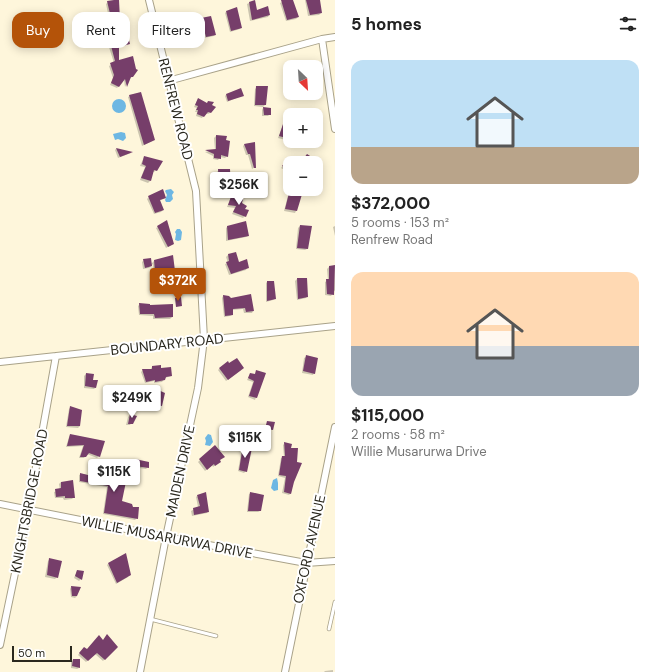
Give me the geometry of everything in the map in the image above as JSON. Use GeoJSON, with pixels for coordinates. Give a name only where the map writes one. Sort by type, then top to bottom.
{"type":"FeatureCollection","features":[{"type":"Feature","properties":{"kind":"street","name":"RENFREW ROAD"},"geometry":{"type":"LineString","coordinates":[[149,0],[196,191],[204,339]]}},
{"type":"Feature","properties":{"kind":"street"},"geometry":{"type":"LineString","coordinates":[[168,81],[322,39],[335,37]]}},
{"type":"Feature","properties":{"kind":"street"},"geometry":{"type":"LineString","coordinates":[[322,39],[335,129]]}},
{"type":"Feature","properties":{"kind":"street","name":"BOUNDARY ROAD"},"geometry":{"type":"LineString","coordinates":[[0,362],[335,326]]}},
{"type":"Feature","properties":{"kind":"street","name":"MAIDEN DRIVE"},"geometry":{"type":"LineString","coordinates":[[140,672],[166,537],[198,388],[204,339]]}},
{"type":"Feature","properties":{"kind":"street","name":"KNIGHTSBRIDGE ROAD"},"geometry":{"type":"LineString","coordinates":[[0,645],[28,510],[56,356]]}},
{"type":"Feature","properties":{"kind":"street","name":"OXFORD AVENUE"},"geometry":{"type":"LineString","coordinates":[[285,672],[306,563],[335,427]]}},
{"type":"Feature","properties":{"kind":"street","name":"WILLIE MUSARURWA DRIVE"},"geometry":{"type":"LineString","coordinates":[[0,504],[306,563],[335,561]]}},
{"type":"Feature","properties":{"kind":"lane"},"geometry":{"type":"LineString","coordinates":[[328,629],[335,602]]}},
{"type":"Feature","properties":{"kind":"lane"},"geometry":{"type":"LineString","coordinates":[[150,619],[216,636]]}},
{"type":"Feature","properties":{"kind":"water"},"geometry":{"type":"Polygon","coordinates":[[[116,99],[122,99],[126,103],[126,109],[122,113],[116,113],[112,109],[112,103],[116,99]]]}},
{"type":"Feature","properties":{"kind":"water"},"geometry":{"type":"Polygon","coordinates":[[[121,132],[125,133],[126,138],[123,141],[118,139],[115,140],[113,134],[121,132]]]}},
{"type":"Feature","properties":{"kind":"water"},"geometry":{"type":"Polygon","coordinates":[[[171,189],[174,192],[172,195],[173,199],[170,202],[166,202],[165,200],[167,195],[165,191],[171,189]]]}},
{"type":"Feature","properties":{"kind":"water"},"geometry":{"type":"Polygon","coordinates":[[[177,229],[180,229],[182,232],[181,240],[178,241],[175,240],[175,232],[177,229]]]}},
{"type":"Feature","properties":{"kind":"water"},"geometry":{"type":"Polygon","coordinates":[[[208,434],[211,435],[213,442],[210,446],[205,445],[205,438],[208,434]]]}},
{"type":"Feature","properties":{"kind":"water"},"geometry":{"type":"Polygon","coordinates":[[[277,478],[278,490],[274,491],[271,488],[273,480],[277,478]]]}},
{"type":"Feature","properties":{"kind":"building"},"geometry":{"type":"Polygon","coordinates":[[[119,0],[120,12],[110,12],[107,1],[119,0]]]}},
{"type":"Feature","properties":{"kind":"building"},"geometry":{"type":"Polygon","coordinates":[[[255,0],[257,10],[268,6],[270,15],[252,20],[249,2],[255,0]]]}},
{"type":"Feature","properties":{"kind":"building"},"geometry":{"type":"Polygon","coordinates":[[[281,0],[293,0],[299,17],[287,20],[281,0]]]}},
{"type":"Feature","properties":{"kind":"building"},"geometry":{"type":"Polygon","coordinates":[[[306,0],[320,0],[322,13],[310,15],[306,0]]]}},
{"type":"Feature","properties":{"kind":"building"},"geometry":{"type":"Polygon","coordinates":[[[237,7],[242,28],[231,31],[226,11],[237,7]]]}},
{"type":"Feature","properties":{"kind":"building"},"geometry":{"type":"Polygon","coordinates":[[[211,16],[216,35],[206,37],[205,17],[211,16]]]}},
{"type":"Feature","properties":{"kind":"building"},"geometry":{"type":"Polygon","coordinates":[[[112,48],[119,48],[119,60],[133,56],[136,69],[138,70],[133,77],[131,77],[127,87],[125,79],[119,87],[111,83],[114,75],[110,63],[115,61],[112,48]]]}},
{"type":"Feature","properties":{"kind":"building"},"geometry":{"type":"Polygon","coordinates":[[[256,86],[268,86],[266,105],[255,105],[256,86]]]}},
{"type":"Feature","properties":{"kind":"building"},"geometry":{"type":"Polygon","coordinates":[[[241,88],[244,96],[228,101],[226,94],[241,88]]]}},
{"type":"Feature","properties":{"kind":"building"},"geometry":{"type":"Polygon","coordinates":[[[141,92],[155,140],[144,145],[129,95],[141,92]]]}},
{"type":"Feature","properties":{"kind":"building"},"geometry":{"type":"Polygon","coordinates":[[[198,98],[207,103],[208,101],[214,102],[212,105],[216,107],[211,113],[208,112],[204,117],[197,114],[198,110],[196,110],[198,106],[195,105],[198,98]]]}},
{"type":"Feature","properties":{"kind":"building"},"geometry":{"type":"Polygon","coordinates":[[[263,107],[271,108],[271,115],[264,115],[263,107]]]}},
{"type":"Feature","properties":{"kind":"building"},"geometry":{"type":"Polygon","coordinates":[[[283,124],[283,137],[279,136],[283,124]]]}},
{"type":"Feature","properties":{"kind":"building"},"geometry":{"type":"Polygon","coordinates":[[[216,135],[227,136],[226,140],[230,141],[228,157],[221,155],[221,159],[214,158],[214,154],[205,150],[216,149],[216,135]]]}},
{"type":"Feature","properties":{"kind":"building"},"geometry":{"type":"Polygon","coordinates":[[[255,142],[256,168],[254,168],[250,154],[248,154],[244,144],[255,142]]]}},
{"type":"Feature","properties":{"kind":"building"},"geometry":{"type":"Polygon","coordinates":[[[116,148],[133,152],[120,157],[116,148]]]}},
{"type":"Feature","properties":{"kind":"building"},"geometry":{"type":"Polygon","coordinates":[[[144,156],[163,161],[157,171],[154,170],[151,181],[141,178],[146,166],[142,164],[144,156]]]}},
{"type":"Feature","properties":{"kind":"building"},"geometry":{"type":"Polygon","coordinates":[[[218,169],[230,169],[231,188],[219,188],[218,169]]]}},
{"type":"Feature","properties":{"kind":"building"},"geometry":{"type":"Polygon","coordinates":[[[259,173],[260,187],[254,188],[251,174],[259,173]]]}},
{"type":"Feature","properties":{"kind":"building"},"geometry":{"type":"Polygon","coordinates":[[[163,189],[166,198],[160,200],[164,210],[155,213],[148,196],[163,189]]]}},
{"type":"Feature","properties":{"kind":"building"},"geometry":{"type":"Polygon","coordinates":[[[232,194],[243,199],[242,203],[247,206],[245,209],[249,210],[246,217],[233,212],[236,206],[228,205],[232,194]]]}},
{"type":"Feature","properties":{"kind":"building"},"geometry":{"type":"Polygon","coordinates":[[[288,196],[302,196],[297,211],[285,209],[288,196]]]}},
{"type":"Feature","properties":{"kind":"building"},"geometry":{"type":"Polygon","coordinates":[[[167,220],[174,244],[168,247],[157,226],[167,220]]]}},
{"type":"Feature","properties":{"kind":"building"},"geometry":{"type":"Polygon","coordinates":[[[246,221],[249,236],[228,240],[227,226],[246,221]]]}},
{"type":"Feature","properties":{"kind":"building"},"geometry":{"type":"Polygon","coordinates":[[[300,225],[312,226],[308,249],[297,248],[300,225]]]}},
{"type":"Feature","properties":{"kind":"building"},"geometry":{"type":"Polygon","coordinates":[[[236,252],[239,262],[247,259],[249,268],[231,274],[226,262],[229,261],[228,254],[236,252]]]}},
{"type":"Feature","properties":{"kind":"building"},"geometry":{"type":"Polygon","coordinates":[[[173,255],[176,279],[156,282],[154,260],[173,255]]]}},
{"type":"Feature","properties":{"kind":"building"},"geometry":{"type":"Polygon","coordinates":[[[151,258],[152,266],[145,268],[143,259],[151,258]]]}},
{"type":"Feature","properties":{"kind":"building"},"geometry":{"type":"Polygon","coordinates":[[[335,265],[334,295],[327,294],[326,279],[329,279],[329,266],[335,265]]]}},
{"type":"Feature","properties":{"kind":"building"},"geometry":{"type":"Polygon","coordinates":[[[297,278],[307,278],[308,297],[298,299],[297,278]]]}},
{"type":"Feature","properties":{"kind":"building"},"geometry":{"type":"Polygon","coordinates":[[[267,281],[274,281],[276,299],[267,301],[267,281]]]}},
{"type":"Feature","properties":{"kind":"building"},"geometry":{"type":"Polygon","coordinates":[[[251,294],[254,311],[246,312],[245,308],[233,309],[233,315],[225,316],[223,295],[231,298],[251,294]]]}},
{"type":"Feature","properties":{"kind":"building"},"geometry":{"type":"Polygon","coordinates":[[[181,297],[182,306],[176,307],[175,298],[181,297]]]}},
{"type":"Feature","properties":{"kind":"building"},"geometry":{"type":"Polygon","coordinates":[[[139,303],[150,305],[173,304],[173,317],[155,318],[154,314],[140,314],[139,303]]]}},
{"type":"Feature","properties":{"kind":"building"},"geometry":{"type":"Polygon","coordinates":[[[306,355],[318,358],[315,374],[303,371],[306,355]]]}},
{"type":"Feature","properties":{"kind":"building"},"geometry":{"type":"Polygon","coordinates":[[[237,358],[244,368],[228,380],[219,368],[228,361],[229,363],[237,358]]]}},
{"type":"Feature","properties":{"kind":"building"},"geometry":{"type":"Polygon","coordinates":[[[161,365],[161,368],[171,367],[172,376],[166,377],[165,380],[146,382],[142,369],[152,369],[152,366],[161,365]]]}},
{"type":"Feature","properties":{"kind":"building"},"geometry":{"type":"Polygon","coordinates":[[[256,370],[266,373],[257,398],[249,396],[254,381],[248,378],[250,373],[255,374],[256,370]]]}},
{"type":"Feature","properties":{"kind":"building"},"geometry":{"type":"Polygon","coordinates":[[[86,373],[94,374],[93,380],[98,380],[96,388],[85,386],[86,373]]]}},
{"type":"Feature","properties":{"kind":"building"},"geometry":{"type":"Polygon","coordinates":[[[156,389],[165,393],[162,406],[153,405],[156,389]]]}},
{"type":"Feature","properties":{"kind":"building"},"geometry":{"type":"Polygon","coordinates":[[[70,406],[82,410],[80,426],[67,426],[70,406]]]}},
{"type":"Feature","properties":{"kind":"building"},"geometry":{"type":"Polygon","coordinates":[[[130,414],[137,416],[133,424],[128,424],[130,414]]]}},
{"type":"Feature","properties":{"kind":"building"},"geometry":{"type":"Polygon","coordinates":[[[267,421],[275,422],[273,430],[265,429],[267,421]]]}},
{"type":"Feature","properties":{"kind":"building"},"geometry":{"type":"Polygon","coordinates":[[[70,434],[105,441],[100,457],[89,453],[86,457],[80,457],[84,445],[67,446],[70,434]]]}},
{"type":"Feature","properties":{"kind":"building"},"geometry":{"type":"Polygon","coordinates":[[[284,442],[292,444],[291,448],[298,448],[297,462],[302,463],[291,494],[284,492],[286,476],[279,475],[282,456],[285,456],[284,442]]]}},
{"type":"Feature","properties":{"kind":"building"},"geometry":{"type":"Polygon","coordinates":[[[215,445],[225,457],[220,460],[221,462],[215,466],[214,464],[207,470],[199,459],[215,445]]]}},
{"type":"Feature","properties":{"kind":"building"},"geometry":{"type":"Polygon","coordinates":[[[243,446],[252,448],[247,472],[239,470],[243,446]]]}},
{"type":"Feature","properties":{"kind":"building"},"geometry":{"type":"Polygon","coordinates":[[[135,459],[149,462],[149,468],[135,466],[135,459]]]}},
{"type":"Feature","properties":{"kind":"building"},"geometry":{"type":"Polygon","coordinates":[[[111,468],[128,472],[122,501],[132,504],[133,507],[139,507],[138,519],[104,513],[108,486],[80,481],[80,473],[109,478],[111,468]]]}},
{"type":"Feature","properties":{"kind":"building"},"geometry":{"type":"Polygon","coordinates":[[[73,480],[75,498],[65,498],[65,496],[56,497],[55,489],[61,488],[61,482],[73,480]]]}},
{"type":"Feature","properties":{"kind":"building"},"geometry":{"type":"Polygon","coordinates":[[[206,492],[209,512],[194,515],[193,508],[200,506],[197,495],[206,492]]]}},
{"type":"Feature","properties":{"kind":"building"},"geometry":{"type":"Polygon","coordinates":[[[250,492],[264,495],[261,511],[248,511],[250,492]]]}},
{"type":"Feature","properties":{"kind":"building"},"geometry":{"type":"Polygon","coordinates":[[[126,553],[131,575],[117,583],[108,563],[126,553]]]}},
{"type":"Feature","properties":{"kind":"building"},"geometry":{"type":"Polygon","coordinates":[[[49,558],[62,561],[58,578],[47,575],[49,558]]]}},
{"type":"Feature","properties":{"kind":"building"},"geometry":{"type":"Polygon","coordinates":[[[77,570],[84,571],[82,580],[75,576],[77,570]]]}},
{"type":"Feature","properties":{"kind":"building"},"geometry":{"type":"Polygon","coordinates":[[[71,586],[81,587],[77,596],[72,596],[71,586]]]}},
{"type":"Feature","properties":{"kind":"building"},"geometry":{"type":"Polygon","coordinates":[[[107,634],[118,647],[105,660],[97,653],[88,661],[79,653],[84,647],[87,649],[99,635],[103,640],[107,634]]]}},
{"type":"Feature","properties":{"kind":"building"},"geometry":{"type":"Polygon","coordinates":[[[73,659],[80,659],[80,668],[72,666],[73,659]]]}}]}
